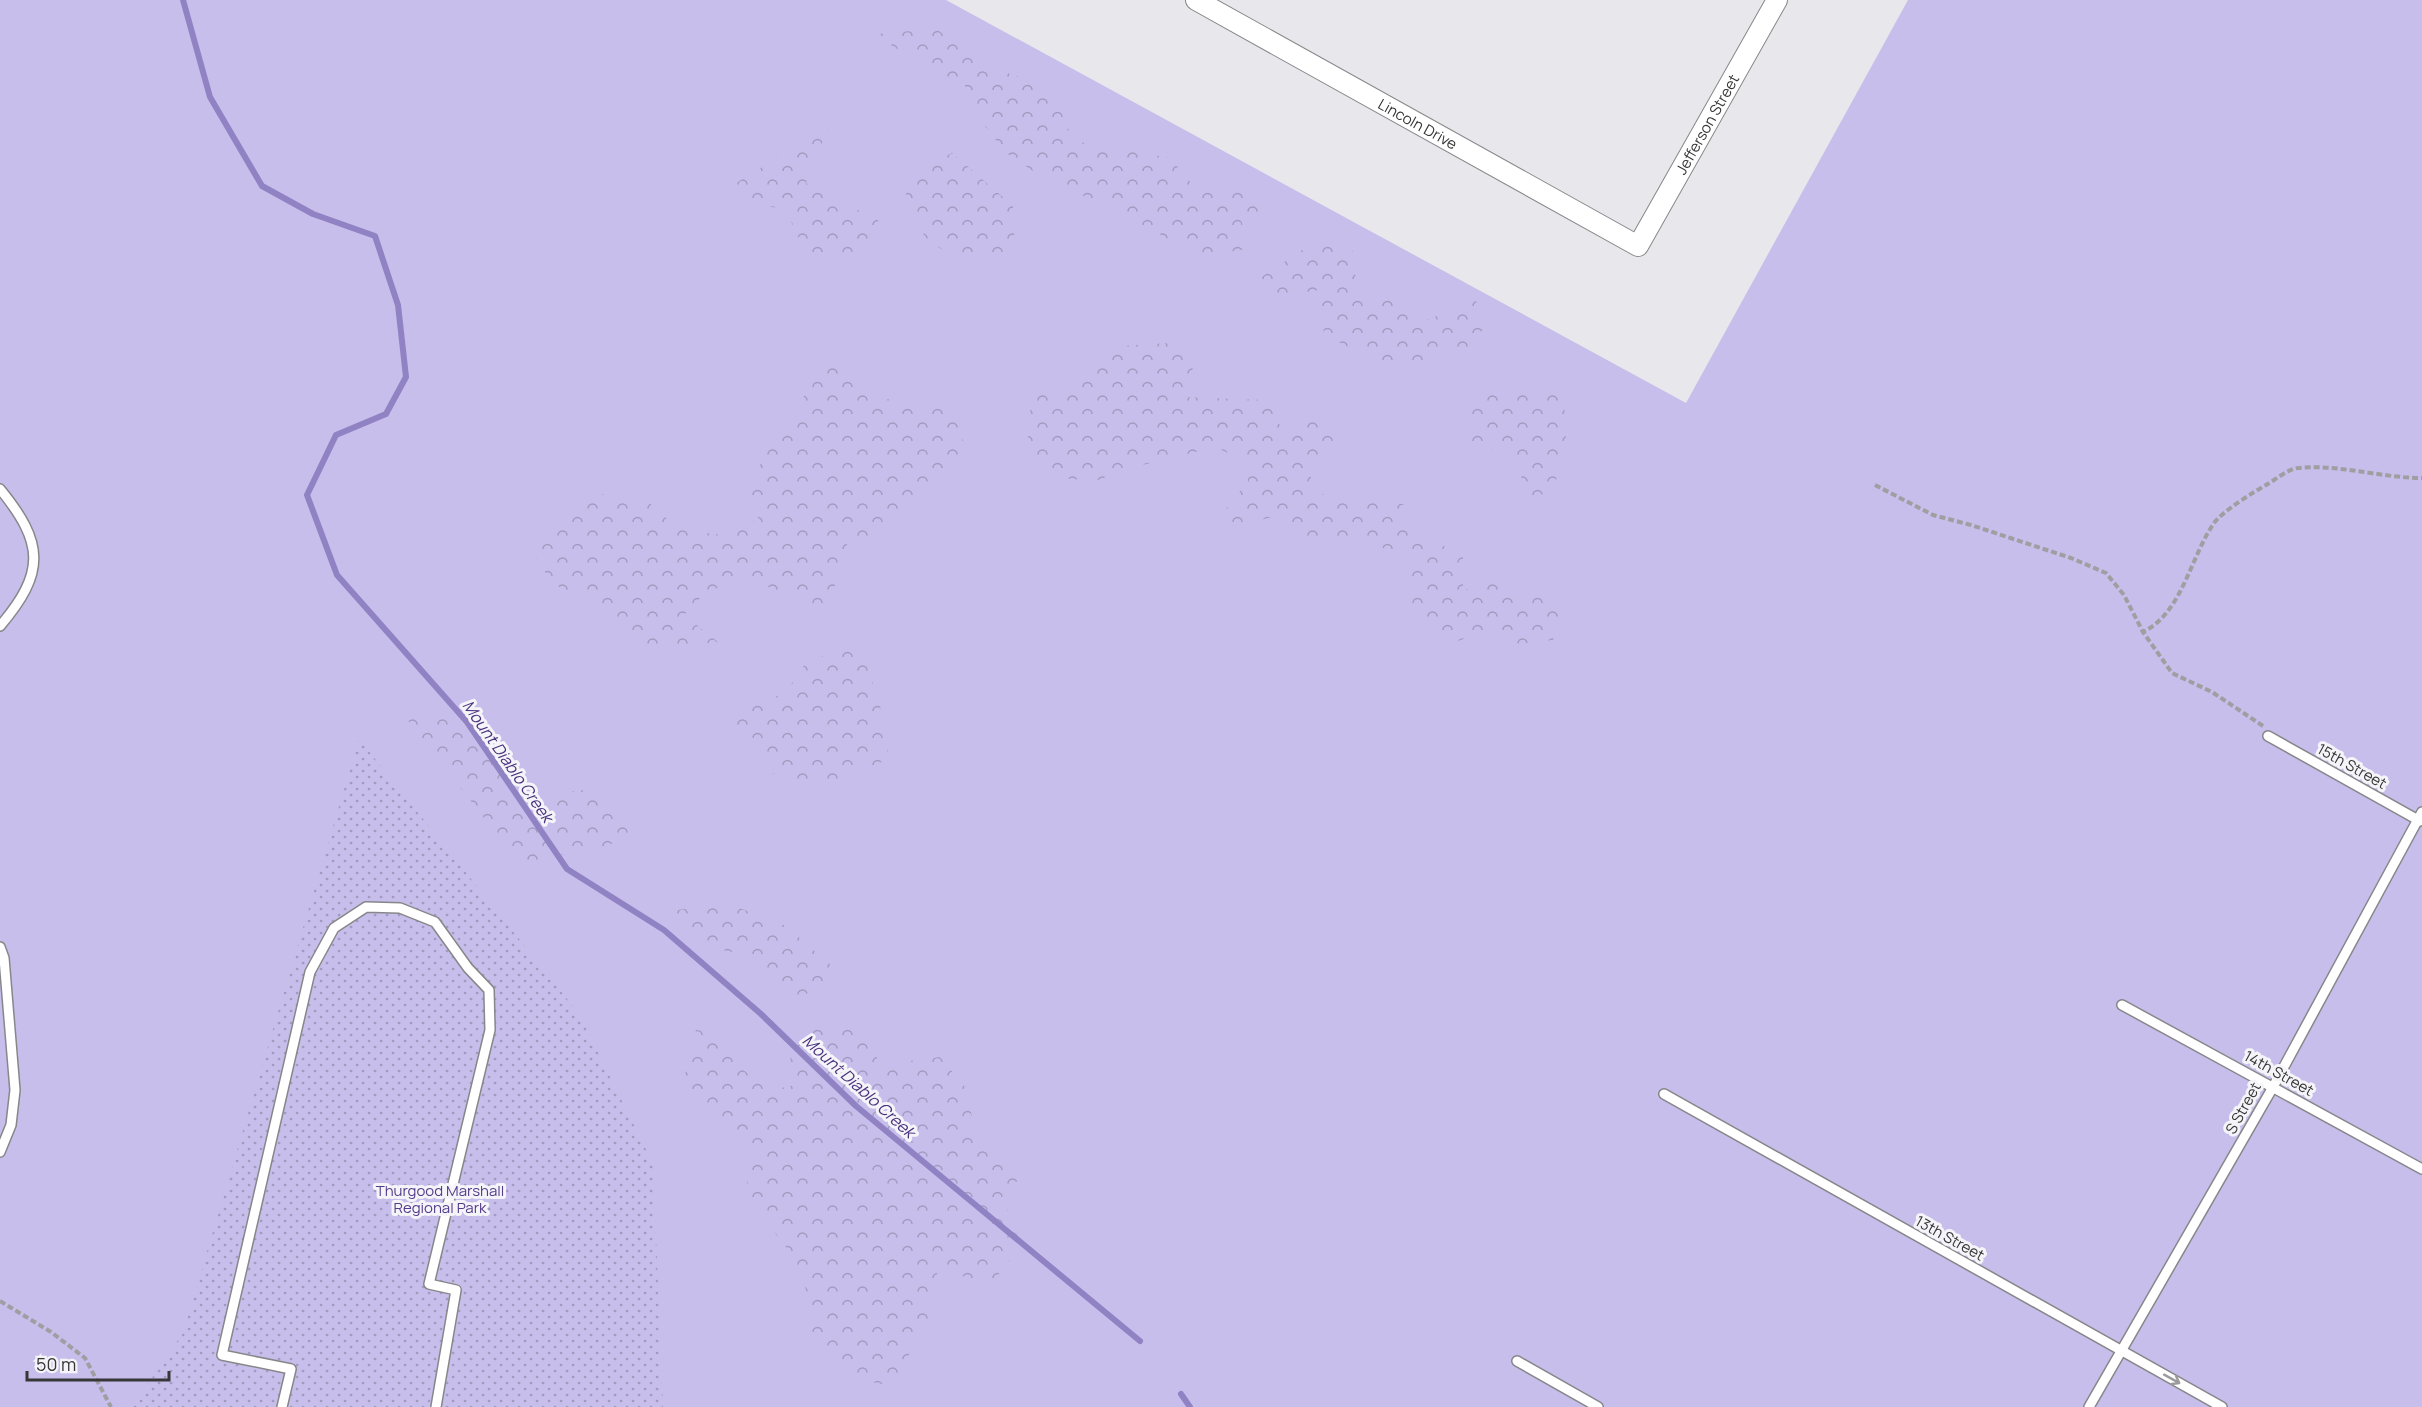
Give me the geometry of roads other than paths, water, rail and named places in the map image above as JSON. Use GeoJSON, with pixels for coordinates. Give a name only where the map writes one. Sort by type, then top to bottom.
{"type":"FeatureCollection","features":[{"type":"Feature","properties":{"kind":"street","name":"Lincoln Drive"},"geometry":{"type":"LineString","coordinates":[[1196,0],[1638,246]]}},
{"type":"Feature","properties":{"kind":"street","name":"Jefferson Street"},"geometry":{"type":"LineString","coordinates":[[1638,246],[1777,0]]}},
{"type":"Feature","properties":{"kind":"lane"},"geometry":{"type":"LineString","coordinates":[[0,489],[25,524],[35,549],[32,579],[0,626]]}},
{"type":"Feature","properties":{"kind":"lane","name":"15th Street"},"geometry":{"type":"LineString","coordinates":[[2268,736],[2420,818]]}},
{"type":"Feature","properties":{"kind":"lane","name":"S Street"},"geometry":{"type":"LineString","coordinates":[[2089,1407],[2273,1087],[2420,818]]}},
{"type":"Feature","properties":{"kind":"lane"},"geometry":{"type":"LineString","coordinates":[[282,1407],[291,1369],[222,1355],[310,972],[334,928],[366,907],[400,908],[435,922],[468,968],[489,990],[490,1030],[429,1284],[456,1290],[436,1407]]}},
{"type":"Feature","properties":{"kind":"lane"},"geometry":{"type":"LineString","coordinates":[[0,947],[4,958],[15,1090],[11,1125],[0,1152]]}},
{"type":"Feature","properties":{"kind":"lane","name":"14th Street"},"geometry":{"type":"LineString","coordinates":[[2122,1005],[2422,1169]]}},
{"type":"Feature","properties":{"kind":"lane","name":"13th Street"},"geometry":{"type":"LineString","coordinates":[[1664,1094],[2222,1407]]}},
{"type":"Feature","properties":{"kind":"lane"},"geometry":{"type":"LineString","coordinates":[[1517,1361],[1598,1407]]}},
{"type":"Feature","properties":{"kind":"waterway","name":"Mount Diablo Creek"},"geometry":{"type":"LineString","coordinates":[[183,0],[210,97],[262,186],[313,214],[375,236],[398,305],[406,377],[386,414],[336,435],[307,495],[337,575],[467,722],[567,869],[664,930],[761,1014],[856,1106],[1140,1341]]}},
{"type":"Feature","properties":{"kind":"waterway","name":"Mount Diablo Creek"},"geometry":{"type":"LineString","coordinates":[[1181,1394],[1190,1407]]}},
{"type":"Feature","properties":{"kind":"park label","name":"Thurgood Marshall Regional Park"},"geometry":{"type":"Point","coordinates":[440,1198]}}]}
